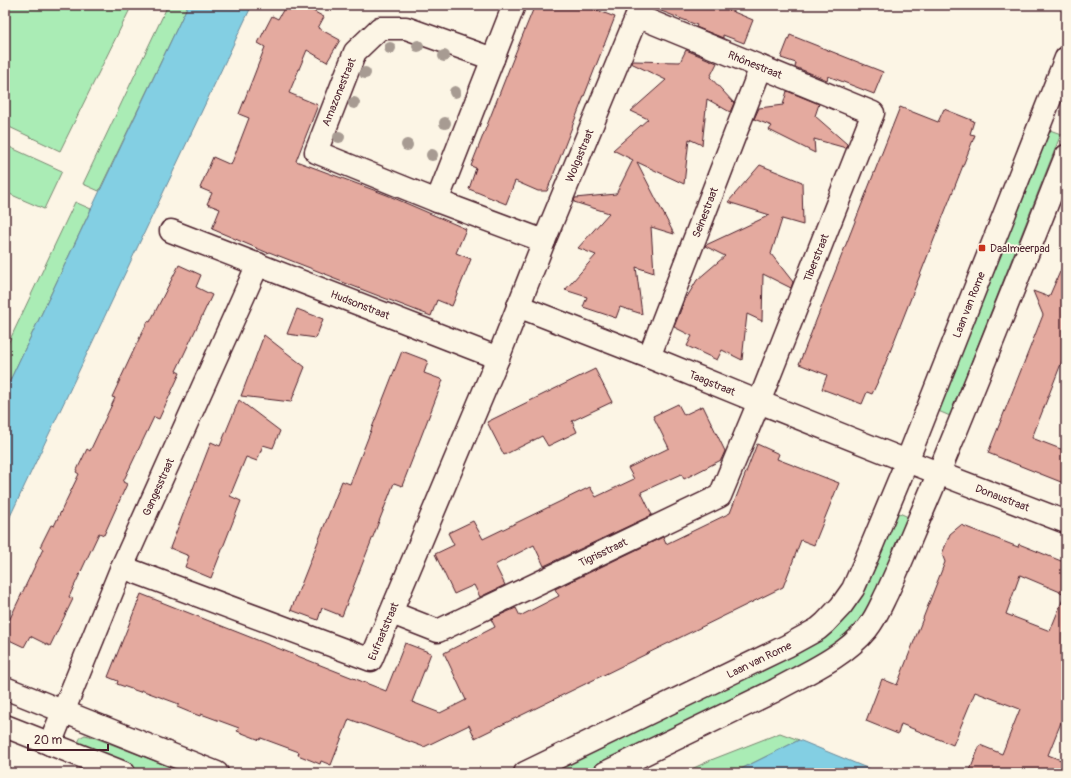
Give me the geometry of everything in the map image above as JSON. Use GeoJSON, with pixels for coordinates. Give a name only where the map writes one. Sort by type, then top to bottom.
{"type":"FeatureCollection","features":[{"type":"Feature","properties":{"kind":"street"},"geometry":{"type":"LineString","coordinates":[[437,201],[514,5]]}},
{"type":"Feature","properties":{"kind":"street","name":"Rhônestraat"},"geometry":{"type":"LineString","coordinates":[[638,11],[761,67],[873,113]]}},
{"type":"Feature","properties":{"kind":"street","name":"Wolgastraat"},"geometry":{"type":"LineString","coordinates":[[518,306],[638,11]]}},
{"type":"Feature","properties":{"kind":"street","name":"Amazonestraat"},"geometry":{"type":"LineString","coordinates":[[493,59],[406,28],[380,28],[355,52],[316,152],[437,201],[544,241]]}},
{"type":"Feature","properties":{"kind":"street","name":"Laan van Rome"},"geometry":{"type":"LineString","coordinates":[[525,773],[788,646],[826,624],[848,597],[867,558],[907,461],[1066,58]]}},
{"type":"Feature","properties":{"kind":"street","name":"Seinestraat"},"geometry":{"type":"LineString","coordinates":[[649,357],[761,67]]}},
{"type":"Feature","properties":{"kind":"street","name":"Tiberstraat"},"geometry":{"type":"LineString","coordinates":[[758,402],[873,113]]}},
{"type":"Feature","properties":{"kind":"street"},"geometry":{"type":"LineString","coordinates":[[605,773],[779,688],[827,662],[844,651],[868,628],[875,618],[897,572],[939,473],[1066,156]]}},
{"type":"Feature","properties":{"kind":"street","name":"Hudsonstraat"},"geometry":{"type":"LineString","coordinates":[[171,231],[498,358]]}},
{"type":"Feature","properties":{"kind":"street","name":"Gangesstraat"},"geometry":{"type":"LineString","coordinates":[[50,744],[122,566],[258,264]]}},
{"type":"Feature","properties":{"kind":"street"},"geometry":{"type":"LineString","coordinates":[[498,358],[518,306]]}},
{"type":"Feature","properties":{"kind":"street","name":"Taagstraat"},"geometry":{"type":"LineString","coordinates":[[518,306],[907,461]]}},
{"type":"Feature","properties":{"kind":"street","name":"Eufraatstraat"},"geometry":{"type":"LineString","coordinates":[[122,566],[371,660],[498,358]]}},
{"type":"Feature","properties":{"kind":"street","name":"Tigrisstraat"},"geometry":{"type":"LineString","coordinates":[[392,613],[438,631],[720,496],[758,402]]}},
{"type":"Feature","properties":{"kind":"street"},"geometry":{"type":"LineString","coordinates":[[907,461],[939,473]]}},
{"type":"Feature","properties":{"kind":"street","name":"Donaustraat"},"geometry":{"type":"LineString","coordinates":[[939,473],[1066,522]]}},
{"type":"Feature","properties":{"kind":"street"},"geometry":{"type":"LineString","coordinates":[[5,688],[217,773]]}},
{"type":"Feature","properties":{"kind":"street"},"geometry":{"type":"LineString","coordinates":[[5,726],[124,773]]}},
{"type":"Feature","properties":{"kind":"green space"},"geometry":{"type":"Polygon","coordinates":[[[5,5],[132,5],[60,151],[5,125],[5,5]]]}},
{"type":"Feature","properties":{"kind":"green space"},"geometry":{"type":"Polygon","coordinates":[[[168,5],[188,5],[99,191],[83,184],[168,5]]]}},
{"type":"Feature","properties":{"kind":"green space"},"geometry":{"type":"Polygon","coordinates":[[[1047,129],[1061,134],[950,416],[936,410],[1047,129]]]}},
{"type":"Feature","properties":{"kind":"green space"},"geometry":{"type":"Polygon","coordinates":[[[5,145],[62,171],[44,209],[5,192],[5,145]]]}},
{"type":"Feature","properties":{"kind":"green space"},"geometry":{"type":"Polygon","coordinates":[[[75,202],[91,209],[5,391],[5,350],[75,202]]]}},
{"type":"Feature","properties":{"kind":"green space"},"geometry":{"type":"Polygon","coordinates":[[[897,512],[913,519],[879,600],[829,654],[589,773],[551,773],[779,661],[847,613],[866,590],[897,512]]]}},
{"type":"Feature","properties":{"kind":"green space"},"geometry":{"type":"Polygon","coordinates":[[[780,733],[799,740],[733,773],[683,773],[711,760],[780,733]]]}},
{"type":"Feature","properties":{"kind":"green space"},"geometry":{"type":"Polygon","coordinates":[[[85,735],[186,773],[136,773],[87,754],[78,745],[80,738],[85,735]]]}},
{"type":"Feature","properties":{"kind":"water"},"geometry":{"type":"Polygon","coordinates":[[[188,5],[252,5],[5,527],[5,391],[188,5]]]}},
{"type":"Feature","properties":{"kind":"water"},"geometry":{"type":"Polygon","coordinates":[[[799,740],[879,773],[733,773],[799,740]]]}},
{"type":"Feature","properties":{"kind":"building"},"geometry":{"type":"Polygon","coordinates":[[[286,5],[302,5],[324,17],[318,28],[340,40],[327,62],[307,50],[289,93],[318,105],[296,161],[387,195],[466,229],[456,253],[471,259],[452,306],[437,300],[431,316],[269,252],[268,253],[212,229],[220,209],[207,204],[212,193],[200,188],[213,157],[231,165],[249,118],[239,114],[265,47],[258,43],[272,16],[278,19],[286,5]]]}},
{"type":"Feature","properties":{"kind":"building"},"geometry":{"type":"Polygon","coordinates":[[[535,5],[583,5],[615,17],[547,191],[538,191],[515,181],[506,204],[469,189],[476,168],[471,166],[535,5]]]}},
{"type":"Feature","properties":{"kind":"building"},"geometry":{"type":"Polygon","coordinates":[[[651,5],[717,5],[753,20],[744,43],[723,35],[723,38],[696,27],[697,25],[651,7],[651,5]]]}},
{"type":"Feature","properties":{"kind":"building"},"geometry":{"type":"Polygon","coordinates":[[[790,35],[883,72],[874,94],[828,76],[827,80],[795,67],[796,63],[781,58],[790,35]]]}},
{"type":"Feature","properties":{"kind":"building"},"geometry":{"type":"Polygon","coordinates":[[[686,50],[717,63],[710,77],[734,103],[730,112],[707,99],[702,145],[689,139],[684,184],[637,162],[674,234],[651,227],[654,273],[636,267],[642,314],[620,307],[616,318],[583,307],[587,297],[565,290],[596,255],[578,248],[609,213],[574,202],[575,198],[616,194],[633,160],[613,150],[648,119],[631,111],[666,80],[631,63],[632,61],[680,62],[686,50]]]}},
{"type":"Feature","properties":{"kind":"building"},"geometry":{"type":"Polygon","coordinates":[[[787,91],[819,104],[815,116],[847,144],[846,148],[814,139],[815,153],[769,130],[772,126],[754,119],[759,108],[783,105],[787,91]]]}},
{"type":"Feature","properties":{"kind":"building"},"geometry":{"type":"Polygon","coordinates":[[[900,107],[938,122],[944,109],[974,121],[970,134],[975,135],[880,377],[872,394],[867,392],[862,404],[822,389],[827,375],[799,364],[900,107]]]}},
{"type":"Feature","properties":{"kind":"building"},"geometry":{"type":"Polygon","coordinates":[[[760,165],[802,182],[803,225],[782,219],[771,254],[793,282],[791,288],[763,274],[762,321],[747,314],[742,360],[722,350],[717,360],[687,346],[692,336],[674,327],[684,302],[697,280],[725,256],[705,246],[770,215],[728,202],[760,165]]]}},
{"type":"Feature","properties":{"kind":"building"},"geometry":{"type":"Polygon","coordinates":[[[1066,258],[1066,351],[1032,438],[1066,451],[1066,484],[988,453],[1043,315],[1033,291],[1049,297],[1066,258]]]}},
{"type":"Feature","properties":{"kind":"building"},"geometry":{"type":"Polygon","coordinates":[[[179,265],[201,275],[196,287],[212,295],[176,371],[180,373],[159,419],[154,417],[123,482],[127,484],[104,535],[99,533],[69,597],[73,599],[50,646],[30,636],[24,647],[5,638],[5,629],[43,549],[40,547],[51,525],[54,526],[79,474],[76,472],[87,449],[90,451],[115,398],[112,397],[139,339],[148,321],[150,322],[179,265]]]}},
{"type":"Feature","properties":{"kind":"building"},"geometry":{"type":"Polygon","coordinates":[[[297,309],[323,319],[316,338],[287,334],[297,309]]]}},
{"type":"Feature","properties":{"kind":"building"},"geometry":{"type":"Polygon","coordinates":[[[264,335],[305,367],[291,402],[241,396],[264,335]]]}},
{"type":"Feature","properties":{"kind":"building"},"geometry":{"type":"Polygon","coordinates":[[[402,351],[428,361],[424,373],[443,380],[402,486],[394,483],[342,616],[322,608],[318,620],[291,610],[342,481],[350,484],[402,351]]]}},
{"type":"Feature","properties":{"kind":"building"},"geometry":{"type":"Polygon","coordinates":[[[595,369],[612,402],[572,421],[577,432],[548,446],[542,436],[504,455],[487,422],[595,369]]]}},
{"type":"Feature","properties":{"kind":"building"},"geometry":{"type":"Polygon","coordinates":[[[239,400],[280,431],[273,448],[263,445],[257,461],[246,457],[230,496],[241,501],[211,578],[185,567],[189,556],[170,548],[211,442],[220,446],[239,400]]]}},
{"type":"Feature","properties":{"kind":"building"},"geometry":{"type":"Polygon","coordinates":[[[678,404],[684,415],[703,406],[725,451],[721,460],[684,479],[681,474],[641,492],[652,515],[544,566],[534,545],[495,565],[505,585],[480,597],[474,585],[454,594],[435,554],[454,545],[448,533],[473,521],[483,539],[590,487],[596,497],[634,479],[628,468],[669,448],[653,416],[678,404]]]}},
{"type":"Feature","properties":{"kind":"building"},"geometry":{"type":"Polygon","coordinates":[[[757,444],[779,454],[777,459],[839,483],[814,545],[801,540],[783,587],[475,738],[469,725],[424,747],[349,719],[331,765],[321,761],[320,764],[298,755],[299,752],[261,738],[260,740],[237,731],[239,728],[201,714],[200,716],[189,712],[177,707],[179,704],[141,690],[140,692],[117,684],[118,681],[108,677],[141,594],[386,691],[405,643],[431,653],[412,702],[440,713],[466,700],[444,653],[495,627],[491,619],[516,608],[520,616],[559,596],[555,589],[663,537],[666,544],[730,513],[757,444]]]}},
{"type":"Feature","properties":{"kind":"building"},"geometry":{"type":"Polygon","coordinates":[[[961,525],[1018,547],[1019,544],[1066,563],[1066,710],[1048,755],[1066,762],[1066,773],[969,773],[980,745],[1002,754],[1020,709],[975,692],[953,745],[901,724],[898,734],[866,721],[882,679],[897,685],[945,562],[942,554],[950,534],[961,525]],[[1020,575],[1006,614],[1050,631],[1065,594],[1020,575]]]}},
{"type":"Feature","properties":{"kind":"place","name":"Daalmeerpad"},"geometry":{"type":"Point","coordinates":[982,248]}}]}
